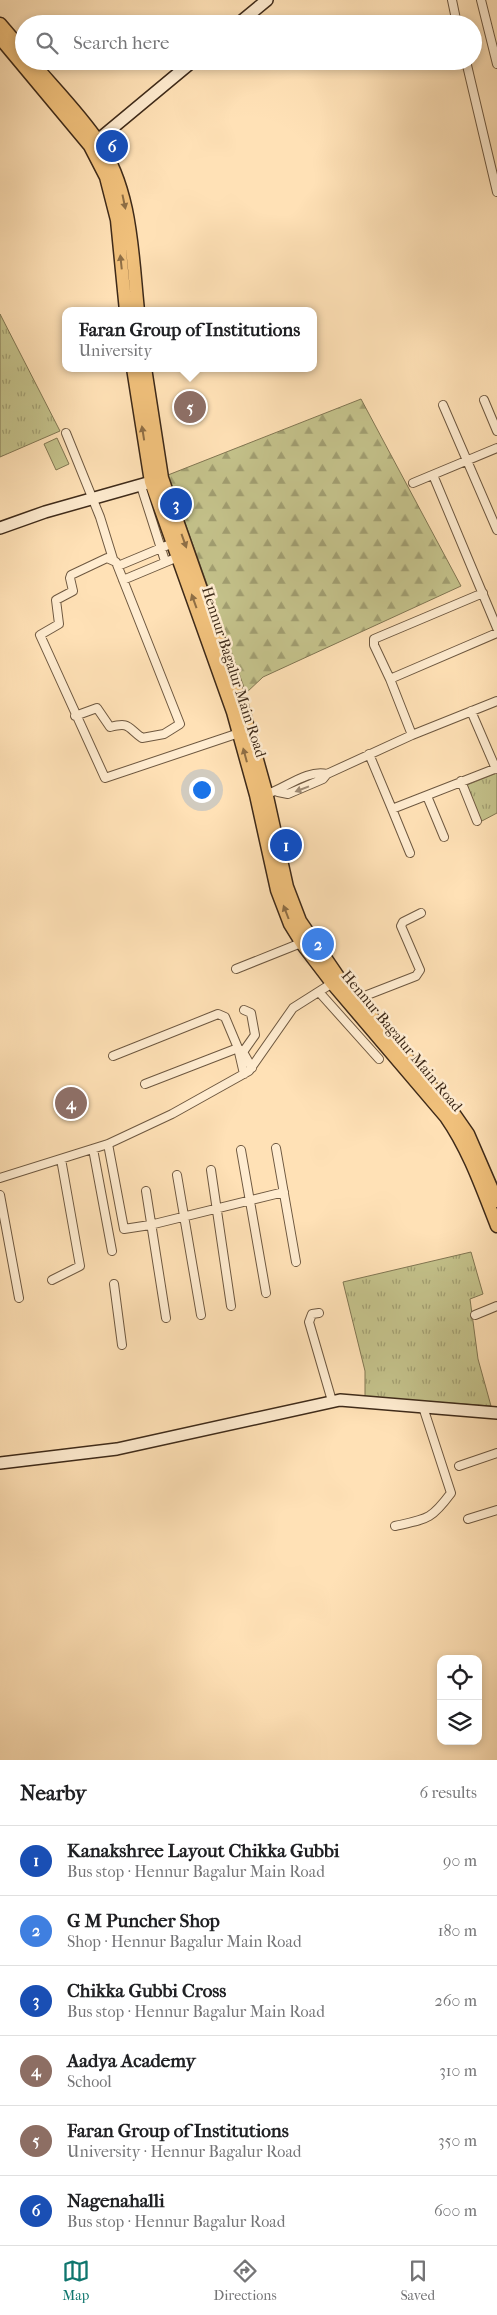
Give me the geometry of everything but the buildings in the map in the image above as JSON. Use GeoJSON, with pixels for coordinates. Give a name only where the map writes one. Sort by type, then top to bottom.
{"type":"FeatureCollection","features":[{"type":"Feature","properties":{"kind":"main road"},"geometry":{"type":"LineString","coordinates":[[0,24],[15,42]]}},
{"type":"Feature","properties":{"kind":"main road"},"geometry":{"type":"LineString","coordinates":[[0,38],[15,55]]}},
{"type":"Feature","properties":{"kind":"main road"},"geometry":{"type":"LineString","coordinates":[[29,70],[107,156],[124,197],[138,307]]}},
{"type":"Feature","properties":{"kind":"main road"},"geometry":{"type":"LineString","coordinates":[[38,70],[94,143],[113,200],[126,307]]}},
{"type":"Feature","properties":{"kind":"main road"},"geometry":{"type":"LineString","coordinates":[[134,372],[152,482]]}},
{"type":"Feature","properties":{"kind":"main road"},"geometry":{"type":"LineString","coordinates":[[145,372],[152,482]]}},
{"type":"Feature","properties":{"kind":"main road","name":"Hennur Bagalur Main Road"},"geometry":{"type":"LineString","coordinates":[[152,482],[167,546],[178,557],[239,732],[267,795],[277,890],[290,924],[301,942],[336,980],[451,1125],[471,1162],[497,1226]]}},
{"type":"Feature","properties":{"kind":"main road","name":"Hennur Bagalur Main Road"},"geometry":{"type":"LineString","coordinates":[[152,482],[242,706],[267,795],[287,887],[300,921],[336,980],[357,999],[456,1116],[480,1158],[497,1201]]}},
{"type":"Feature","properties":{"kind":"street"},"geometry":{"type":"LineString","coordinates":[[248,15],[266,0]]}},
{"type":"Feature","properties":{"kind":"street"},"geometry":{"type":"LineString","coordinates":[[452,0],[455,15]]}},
{"type":"Feature","properties":{"kind":"street"},"geometry":{"type":"LineString","coordinates":[[481,0],[497,64]]}},
{"type":"Feature","properties":{"kind":"street"},"geometry":{"type":"LineString","coordinates":[[94,143],[182,70]]}},
{"type":"Feature","properties":{"kind":"street"},"geometry":{"type":"LineString","coordinates":[[468,70],[497,192]]}},
{"type":"Feature","properties":{"kind":"street"},"geometry":{"type":"LineString","coordinates":[[484,400],[497,431]]}},
{"type":"Feature","properties":{"kind":"street"},"geometry":{"type":"LineString","coordinates":[[443,405],[497,530]]}},
{"type":"Feature","properties":{"kind":"street"},"geometry":{"type":"LineString","coordinates":[[66,434],[180,724],[164,734],[142,738],[130,726],[124,724],[107,725],[97,708],[76,716]]}},
{"type":"Feature","properties":{"kind":"street"},"geometry":{"type":"LineString","coordinates":[[413,483],[497,448]]}},
{"type":"Feature","properties":{"kind":"street"},"geometry":{"type":"LineString","coordinates":[[432,474],[497,628]]}},
{"type":"Feature","properties":{"kind":"street"},"geometry":{"type":"LineString","coordinates":[[0,528],[152,482]]}},
{"type":"Feature","properties":{"kind":"street"},"geometry":{"type":"LineString","coordinates":[[165,561],[167,546],[116,563],[107,558],[71,575],[73,591],[56,600],[59,624],[40,635],[104,778],[239,732]]}},
{"type":"Feature","properties":{"kind":"street"},"geometry":{"type":"LineString","coordinates":[[123,580],[178,557]]}},
{"type":"Feature","properties":{"kind":"street"},"geometry":{"type":"LineString","coordinates":[[412,735],[390,679],[374,645],[374,639],[483,593]]}},
{"type":"Feature","properties":{"kind":"street"},"geometry":{"type":"LineString","coordinates":[[390,679],[497,633]]}},
{"type":"Feature","properties":{"kind":"street"},"geometry":{"type":"LineString","coordinates":[[267,795],[319,772],[327,774],[412,735],[497,701]]}},
{"type":"Feature","properties":{"kind":"street"},"geometry":{"type":"LineString","coordinates":[[392,809],[496,768],[471,711]]}},
{"type":"Feature","properties":{"kind":"street"},"geometry":{"type":"LineString","coordinates":[[369,754],[410,854]]}},
{"type":"Feature","properties":{"kind":"street"},"geometry":{"type":"LineString","coordinates":[[461,781],[477,821]]}},
{"type":"Feature","properties":{"kind":"street"},"geometry":{"type":"LineString","coordinates":[[427,796],[444,838]]}},
{"type":"Feature","properties":{"kind":"street"},"geometry":{"type":"LineString","coordinates":[[357,999],[416,976],[420,970],[401,926],[403,922],[421,914]]}},
{"type":"Feature","properties":{"kind":"street"},"geometry":{"type":"LineString","coordinates":[[236,969],[301,942]]}},
{"type":"Feature","properties":{"kind":"street"},"geometry":{"type":"LineString","coordinates":[[0,1178],[108,1144],[172,1114],[244,1074],[252,1068],[293,1008],[336,980]]}},
{"type":"Feature","properties":{"kind":"street"},"geometry":{"type":"LineString","coordinates":[[319,992],[379,1059]]}},
{"type":"Feature","properties":{"kind":"street"},"geometry":{"type":"LineString","coordinates":[[145,1084],[240,1050],[255,1035],[251,1013],[244,1010]]}},
{"type":"Feature","properties":{"kind":"street"},"geometry":{"type":"LineString","coordinates":[[113,1056],[218,1014],[227,1020],[240,1050],[252,1068]]}},
{"type":"Feature","properties":{"kind":"street"},"geometry":{"type":"LineString","coordinates":[[240,1050],[244,1074]]}},
{"type":"Feature","properties":{"kind":"street"},"geometry":{"type":"LineString","coordinates":[[108,1144],[124,1229],[150,1225],[284,1192]]}},
{"type":"Feature","properties":{"kind":"street"},"geometry":{"type":"LineString","coordinates":[[276,1148],[296,1262]]}},
{"type":"Feature","properties":{"kind":"street"},"geometry":{"type":"LineString","coordinates":[[93,1149],[112,1251]]}},
{"type":"Feature","properties":{"kind":"street"},"geometry":{"type":"LineString","coordinates":[[241,1150],[266,1293]]}},
{"type":"Feature","properties":{"kind":"street"},"geometry":{"type":"LineString","coordinates":[[52,1280],[80,1266],[61,1159]]}},
{"type":"Feature","properties":{"kind":"street"},"geometry":{"type":"LineString","coordinates":[[211,1170],[231,1306]]}},
{"type":"Feature","properties":{"kind":"street"},"geometry":{"type":"LineString","coordinates":[[177,1176],[201,1315]]}},
{"type":"Feature","properties":{"kind":"street"},"geometry":{"type":"LineString","coordinates":[[146,1190],[166,1318]]}},
{"type":"Feature","properties":{"kind":"street"},"geometry":{"type":"LineString","coordinates":[[0,1195],[19,1298]]}},
{"type":"Feature","properties":{"kind":"street"},"geometry":{"type":"LineString","coordinates":[[114,1284],[122,1345]]}},
{"type":"Feature","properties":{"kind":"street"},"geometry":{"type":"LineString","coordinates":[[475,1314],[497,1306]]}},
{"type":"Feature","properties":{"kind":"street"},"geometry":{"type":"LineString","coordinates":[[319,1313],[312,1314],[309,1322],[332,1401]]}},
{"type":"Feature","properties":{"kind":"street"},"geometry":{"type":"LineString","coordinates":[[0,1463],[117,1449],[340,1400],[497,1414]]}},
{"type":"Feature","properties":{"kind":"street"},"geometry":{"type":"LineString","coordinates":[[395,1526],[426,1520],[439,1510],[451,1493],[422,1406]]}},
{"type":"Feature","properties":{"kind":"street"},"geometry":{"type":"LineString","coordinates":[[459,1466],[497,1454]]}},
{"type":"Feature","properties":{"kind":"street"},"geometry":{"type":"LineString","coordinates":[[468,1519],[497,1510]]}},
{"type":"Feature","properties":{"kind":"green space"},"geometry":{"type":"Polygon","coordinates":[[[0,314],[60,431],[0,457],[0,314]]]}},
{"type":"Feature","properties":{"kind":"green space"},"geometry":{"type":"Polygon","coordinates":[[[361,399],[461,586],[263,677],[246,693],[168,475],[361,399]]]}},
{"type":"Feature","properties":{"kind":"green space"},"geometry":{"type":"Polygon","coordinates":[[[57,438],[69,464],[56,470],[44,444],[57,438]]]}},
{"type":"Feature","properties":{"kind":"green space"},"geometry":{"type":"Polygon","coordinates":[[[497,773],[497,813],[480,822],[467,785],[497,773]]]}},
{"type":"Feature","properties":{"kind":"green space"},"geometry":{"type":"Polygon","coordinates":[[[471,1252],[483,1294],[470,1299],[478,1359],[491,1406],[365,1397],[365,1371],[343,1282],[471,1252]]]}},
{"type":"Feature","properties":{"kind":"place","name":"Nagenahalli"},"geometry":{"type":"Point","coordinates":[112,146]}},
{"type":"Feature","properties":{"kind":"place","name":"Faran Group of Institutions"},"geometry":{"type":"Point","coordinates":[190,407]}},
{"type":"Feature","properties":{"kind":"place","name":"Chikka Gubbi Cross"},"geometry":{"type":"Point","coordinates":[176,504]}},
{"type":"Feature","properties":{"kind":"place","name":"Kanakshree Layout Chikka Gubbi"},"geometry":{"type":"Point","coordinates":[286,845]}},
{"type":"Feature","properties":{"kind":"place","name":"G M Puncher Shop"},"geometry":{"type":"Point","coordinates":[318,944]}},
{"type":"Feature","properties":{"kind":"place","name":"Aadya Academy"},"geometry":{"type":"Point","coordinates":[71,1103]}}]}
